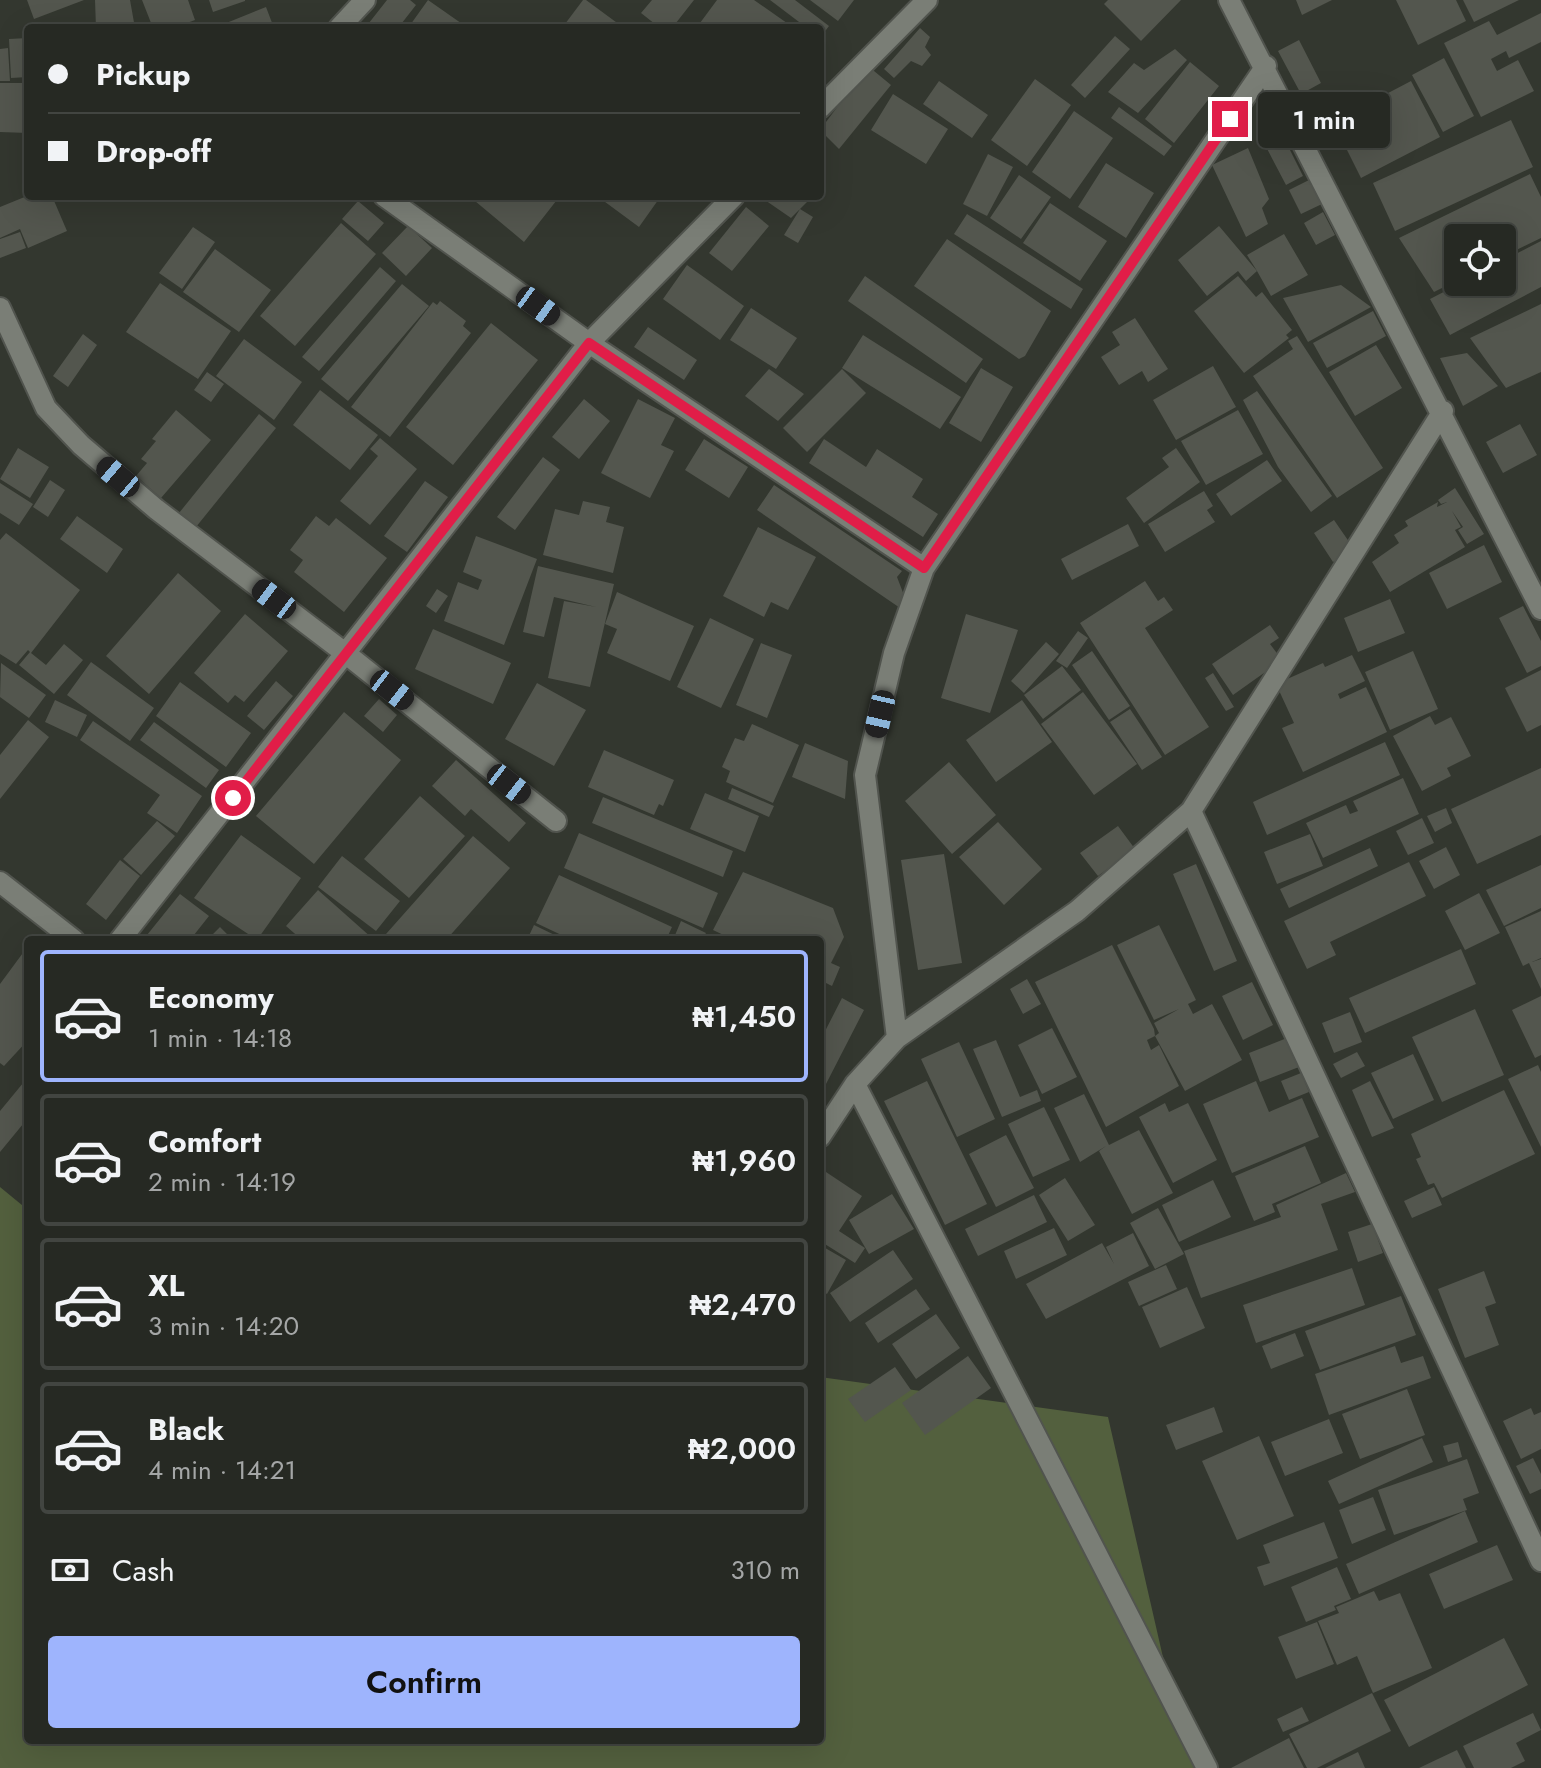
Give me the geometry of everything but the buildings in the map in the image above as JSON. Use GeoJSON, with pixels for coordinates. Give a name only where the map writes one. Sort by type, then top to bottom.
{"type":"FeatureCollection","features":[{"type":"Feature","properties":{"kind":"street"},"geometry":{"type":"LineString","coordinates":[[343,24],[365,0]]}},
{"type":"Feature","properties":{"kind":"street"},"geometry":{"type":"LineString","coordinates":[[824,104],[927,0]]}},
{"type":"Feature","properties":{"kind":"street"},"geometry":{"type":"LineString","coordinates":[[1229,0],[1443,411],[1541,609]]}},
{"type":"Feature","properties":{"kind":"street"},"geometry":{"type":"LineString","coordinates":[[897,1038],[865,775],[894,653],[924,568],[1266,66]]}},
{"type":"Feature","properties":{"kind":"street"},"geometry":{"type":"LineString","coordinates":[[390,200],[589,343],[924,568]]}},
{"type":"Feature","properties":{"kind":"street"},"geometry":{"type":"LineString","coordinates":[[123,936],[589,343],[730,200]]}},
{"type":"Feature","properties":{"kind":"street"},"geometry":{"type":"LineString","coordinates":[[0,308],[46,408],[81,445],[156,509],[345,653],[556,821]]}},
{"type":"Feature","properties":{"kind":"street"},"geometry":{"type":"LineString","coordinates":[[824,1131],[855,1084],[897,1038],[1077,911],[1191,811],[1443,411]]}},
{"type":"Feature","properties":{"kind":"street"},"geometry":{"type":"LineString","coordinates":[[1191,811],[1541,1561]]}},
{"type":"Feature","properties":{"kind":"street"},"geometry":{"type":"LineString","coordinates":[[0,882],[69,936]]}},
{"type":"Feature","properties":{"kind":"street"},"geometry":{"type":"LineString","coordinates":[[855,1084],[1207,1768]]}},
{"type":"Feature","properties":{"kind":"green space"},"geometry":{"type":"Polygon","coordinates":[[[0,1187],[24,1207],[24,1744],[824,1744],[824,1378],[1108,1417],[1173,1701],[1195,1768],[0,1768],[0,1187]]]}},
{"type":"Feature","properties":{"kind":"route"},"geometry":{"type":"LineString","coordinates":[[233,798],[589,343],[924,568],[1230,119]]}}]}
